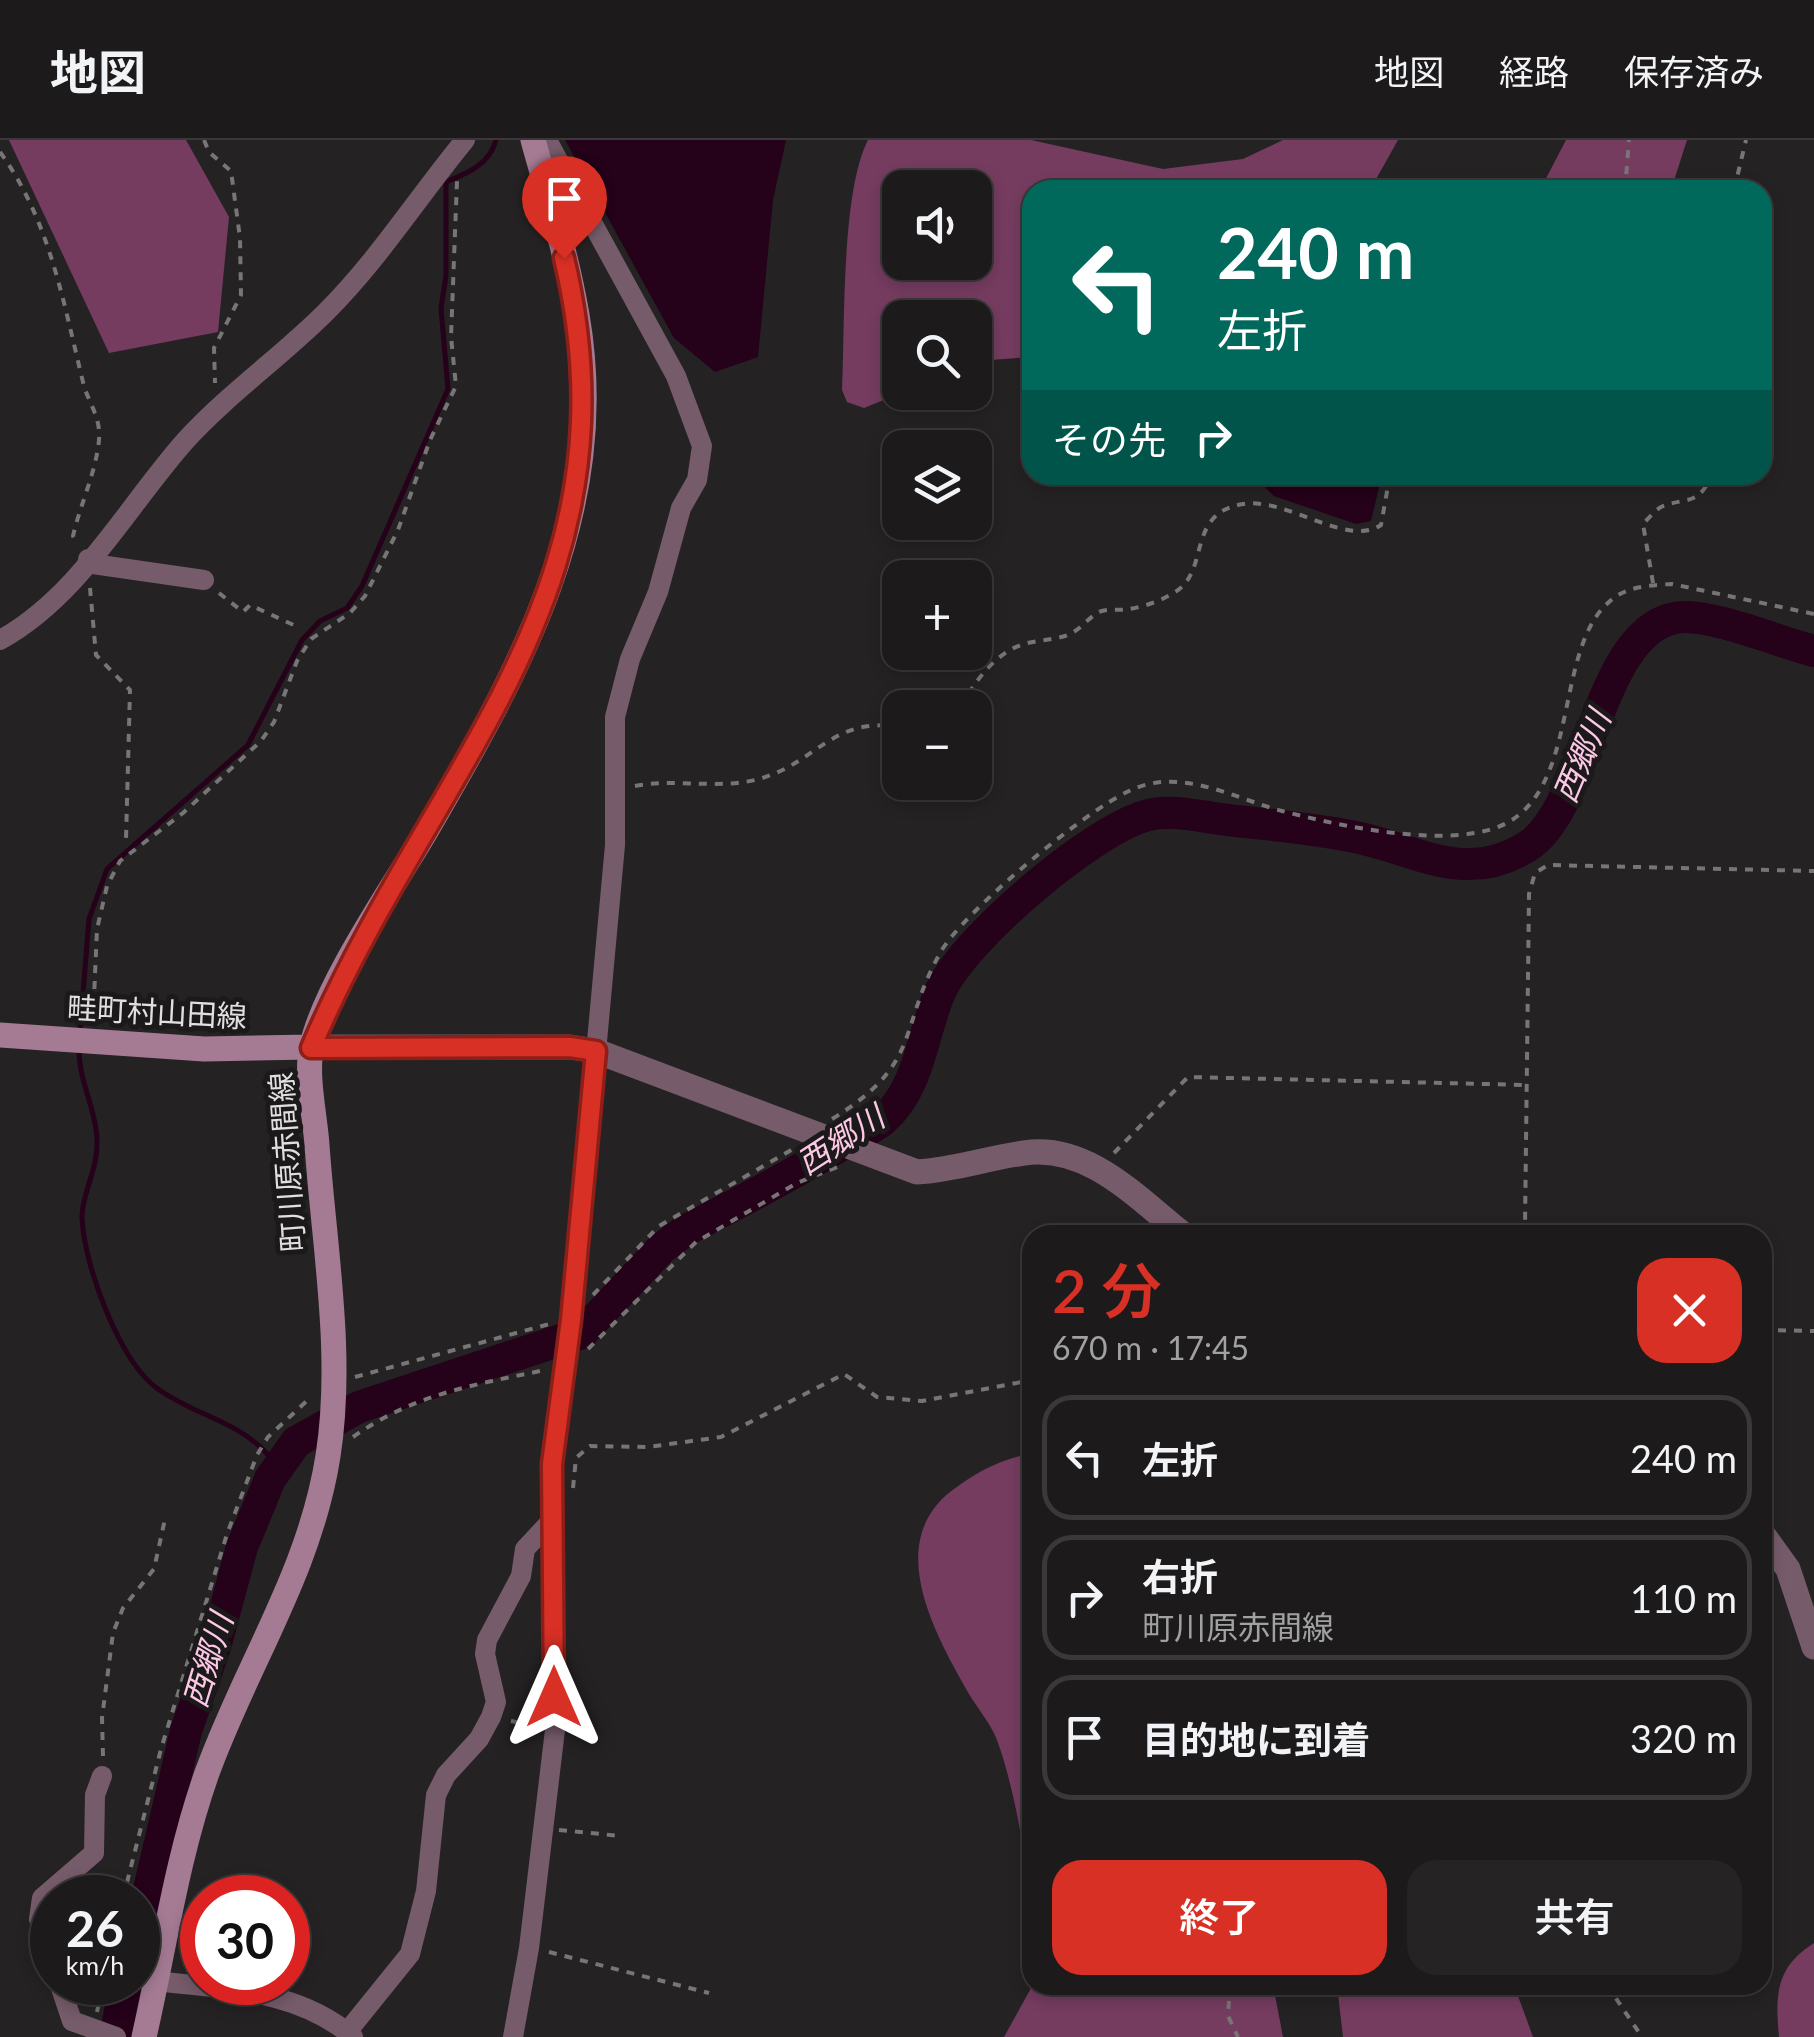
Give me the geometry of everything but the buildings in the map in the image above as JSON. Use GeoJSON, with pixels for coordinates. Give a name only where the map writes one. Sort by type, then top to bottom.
{"type":"FeatureCollection","features":[{"type":"Feature","properties":{"kind":"main road","name":"町川原赤間線"},"geometry":{"type":"LineString","coordinates":[[160,1968],[195,1810],[215,1754],[304,1556],[318,1511],[328,1454],[334,1386],[311,1048],[360,943],[506,694],[550,587],[577,485],[583,387],[578,317],[533,140]]}},
{"type":"Feature","properties":{"kind":"main road","name":"畦町村山田線"},"geometry":{"type":"LineString","coordinates":[[0,1034],[204,1049],[311,1048]]}},
{"type":"Feature","properties":{"kind":"main road","name":"町川原赤間線"},"geometry":{"type":"LineString","coordinates":[[144,2037],[151,2005]]}},
{"type":"Feature","properties":{"kind":"street"},"geometry":{"type":"LineString","coordinates":[[0,640],[38,614],[91,562],[221,402],[326,312],[371,263],[465,140]]}},
{"type":"Feature","properties":{"kind":"street"},"geometry":{"type":"LineString","coordinates":[[513,2037],[529,1948],[555,1730],[552,1464],[572,1317],[616,845],[615,717],[626,674],[658,592],[680,508],[697,480],[702,446],[676,376],[547,140]]}},
{"type":"Feature","properties":{"kind":"street"},"geometry":{"type":"LineString","coordinates":[[91,562],[204,580]]}},
{"type":"Feature","properties":{"kind":"street"},"geometry":{"type":"LineString","coordinates":[[311,1048],[570,1047],[596,1051],[865,1156],[917,1172],[1044,1152],[1099,1168],[1171,1225]]}},
{"type":"Feature","properties":{"kind":"street"},"geometry":{"type":"LineString","coordinates":[[160,1981],[282,1999],[325,2013],[350,2034],[410,1954],[426,1891],[436,1795],[446,1774],[471,1748],[491,1717],[496,1702],[485,1654],[487,1640],[521,1576],[525,1549],[554,1518]]}},
{"type":"Feature","properties":{"kind":"street"},"geometry":{"type":"LineString","coordinates":[[1772,1547],[1788,1569],[1814,1647]]}},
{"type":"Feature","properties":{"kind":"street"},"geometry":{"type":"LineString","coordinates":[[69,1875],[94,1854],[95,1794],[102,1776]]}},
{"type":"Feature","properties":{"kind":"street"},"geometry":{"type":"LineString","coordinates":[[67,2005],[72,2021],[116,2037]]}},
{"type":"Feature","properties":{"kind":"path"},"geometry":{"type":"LineString","coordinates":[[204,140],[209,152],[230,172],[240,238],[240,296],[214,348],[221,402]]}},
{"type":"Feature","properties":{"kind":"path"},"geometry":{"type":"LineString","coordinates":[[1626,180],[1629,140]]}},
{"type":"Feature","properties":{"kind":"path"},"geometry":{"type":"LineString","coordinates":[[1736,180],[1746,140]]}},
{"type":"Feature","properties":{"kind":"path"},"geometry":{"type":"LineString","coordinates":[[0,152],[21,181],[40,221],[71,323],[83,386],[99,419],[99,442],[73,536],[91,562],[89,582],[96,655],[130,690],[126,838]]}},
{"type":"Feature","properties":{"kind":"path"},"geometry":{"type":"LineString","coordinates":[[90,1041],[96,929],[107,886],[120,861],[183,813],[261,741],[274,722],[297,660],[311,639],[350,613],[365,596],[398,530],[430,440],[456,386],[451,336],[458,167]]}},
{"type":"Feature","properties":{"kind":"path"},"geometry":{"type":"LineString","coordinates":[[970,690],[999,658],[1020,645],[1072,634],[1098,612],[1142,606],[1179,590],[1192,567],[1202,534],[1224,511],[1245,504],[1295,510],[1356,533],[1369,533],[1381,525],[1388,485]]}},
{"type":"Feature","properties":{"kind":"path"},"geometry":{"type":"LineString","coordinates":[[1654,585],[1643,524],[1662,506],[1694,499],[1704,485]]}},
{"type":"Feature","properties":{"kind":"path"},"geometry":{"type":"LineString","coordinates":[[204,580],[243,612],[250,605],[298,627]]}},
{"type":"Feature","properties":{"kind":"path"},"geometry":{"type":"LineString","coordinates":[[129,1875],[161,1749],[227,1534],[268,1437],[334,1386],[572,1317],[659,1226],[792,1150],[871,1092],[899,1062],[941,951],[965,922],[1086,818],[1130,790],[1152,783],[1190,783],[1282,811],[1446,836],[1482,834],[1510,822],[1531,806],[1547,780],[1584,646],[1596,620],[1614,598],[1654,585],[1699,587],[1814,614]]}},
{"type":"Feature","properties":{"kind":"path"},"geometry":{"type":"LineString","coordinates":[[616,787],[672,781],[731,785],[776,772],[852,727],[882,724]]}},
{"type":"Feature","properties":{"kind":"path"},"geometry":{"type":"LineString","coordinates":[[1529,1225],[1529,894],[1535,873],[1548,866],[1814,871]]}},
{"type":"Feature","properties":{"kind":"path"},"geometry":{"type":"LineString","coordinates":[[1099,1168],[1188,1077],[1527,1085]]}},
{"type":"Feature","properties":{"kind":"path"},"geometry":{"type":"LineString","coordinates":[[328,1454],[397,1408],[424,1397],[567,1359],[599,1341],[696,1242],[797,1184],[865,1156]]}},
{"type":"Feature","properties":{"kind":"path"},"geometry":{"type":"LineString","coordinates":[[1772,1330],[1814,1331]]}},
{"type":"Feature","properties":{"kind":"path"},"geometry":{"type":"LineString","coordinates":[[571,1502],[576,1458],[590,1446],[648,1447],[720,1436],[844,1374],[878,1397],[922,1401],[1022,1382]]}},
{"type":"Feature","properties":{"kind":"path"},"geometry":{"type":"LineString","coordinates":[[102,1776],[102,1718],[112,1633],[123,1608],[154,1569],[164,1519]]}},
{"type":"Feature","properties":{"kind":"path"},"geometry":{"type":"LineString","coordinates":[[491,1717],[555,1730]]}},
{"type":"Feature","properties":{"kind":"path"},"geometry":{"type":"LineString","coordinates":[[544,1828],[621,1836]]}},
{"type":"Feature","properties":{"kind":"path"},"geometry":{"type":"LineString","coordinates":[[529,1948],[640,1972],[709,1993]]}},
{"type":"Feature","properties":{"kind":"path"},"geometry":{"type":"LineString","coordinates":[[1229,1995],[1228,2016],[1238,2037]]}},
{"type":"Feature","properties":{"kind":"path"},"geometry":{"type":"LineString","coordinates":[[1614,1995],[1642,2037]]}},
{"type":"Feature","properties":{"kind":"path"},"geometry":{"type":"LineString","coordinates":[[93,2030],[98,2005]]}},
{"type":"Feature","properties":{"kind":"shaded area"},"geometry":{"type":"Polygon","coordinates":[[[9,140],[186,140],[229,217],[218,332],[109,353],[9,140]]]}},
{"type":"Feature","properties":{"kind":"shaded area"},"geometry":{"type":"Polygon","coordinates":[[[565,140],[786,140],[773,200],[758,357],[715,372],[674,338],[565,140]]]}},
{"type":"Feature","properties":{"kind":"shaded area"},"geometry":{"type":"Polygon","coordinates":[[[868,140],[1031,140],[1163,169],[1243,159],[1283,140],[1398,140],[1376,180],[1022,180],[1022,358],[992,360],[992,300],[882,300],[882,401],[864,408],[847,402],[842,390],[849,226],[859,163],[868,140]]]}},
{"type":"Feature","properties":{"kind":"shaded area"},"geometry":{"type":"Polygon","coordinates":[[[1566,140],[1687,140],[1674,180],[1545,180],[1566,140]]]}},
{"type":"Feature","properties":{"kind":"shaded area"},"geometry":{"type":"Polygon","coordinates":[[[1262,485],[1380,485],[1371,521],[1356,524],[1274,496],[1262,485]]]}},
{"type":"Feature","properties":{"kind":"shaded area"},"geometry":{"type":"Polygon","coordinates":[[[1022,1456],[1022,1840],[994,1734],[956,1671],[931,1619],[918,1564],[920,1538],[931,1514],[950,1492],[989,1467],[1022,1456]]]}},
{"type":"Feature","properties":{"kind":"shaded area"},"geometry":{"type":"Polygon","coordinates":[[[1814,1943],[1814,2037],[1779,2037],[1778,1995],[1785,1972],[1814,1943]]]}},
{"type":"Feature","properties":{"kind":"shaded area"},"geometry":{"type":"Polygon","coordinates":[[[1027,1995],[1275,1995],[1283,2037],[1004,2037],[1027,1995]]]}},
{"type":"Feature","properties":{"kind":"shaded area"},"geometry":{"type":"Polygon","coordinates":[[[1338,1995],[1518,1995],[1533,2037],[1343,2037],[1338,1995]]]}},
{"type":"Feature","properties":{"kind":"waterway"},"geometry":{"type":"LineString","coordinates":[[80,1031],[89,919],[107,869],[248,745],[302,640],[320,621],[347,608],[362,586],[448,389],[441,308],[446,276],[446,182],[483,161],[496,140]]}},
{"type":"Feature","properties":{"kind":"waterway","name":"西郷川"},"geometry":{"type":"LineString","coordinates":[[152,1875],[186,1731],[215,1647],[242,1547],[270,1479],[296,1442],[359,1407],[582,1333],[661,1249],[686,1230],[883,1120],[896,1107],[913,1075],[941,990],[954,968],[1002,916],[1063,864],[1121,826],[1165,813],[1323,831],[1462,864],[1505,858],[1528,846],[1549,825],[1567,793],[1613,680],[1631,649],[1654,626],[1683,617],[1696,618],[1814,651]]}},
{"type":"Feature","properties":{"kind":"waterway"},"geometry":{"type":"LineString","coordinates":[[79,1047],[97,1142],[83,1208],[84,1238],[117,1335],[144,1376],[158,1389],[251,1439],[278,1467]]}},
{"type":"Feature","properties":{"kind":"waterway","name":"西郷川"},"geometry":{"type":"LineString","coordinates":[[115,2037],[121,2005]]}},
{"type":"Feature","properties":{"kind":"route"},"geometry":{"type":"LineString","coordinates":[[554,1697],[552,1464],[571,1320],[596,1051],[505,1046],[311,1048],[360,943],[506,694],[550,587],[577,485],[583,438],[578,317],[564,258]]}}]}
